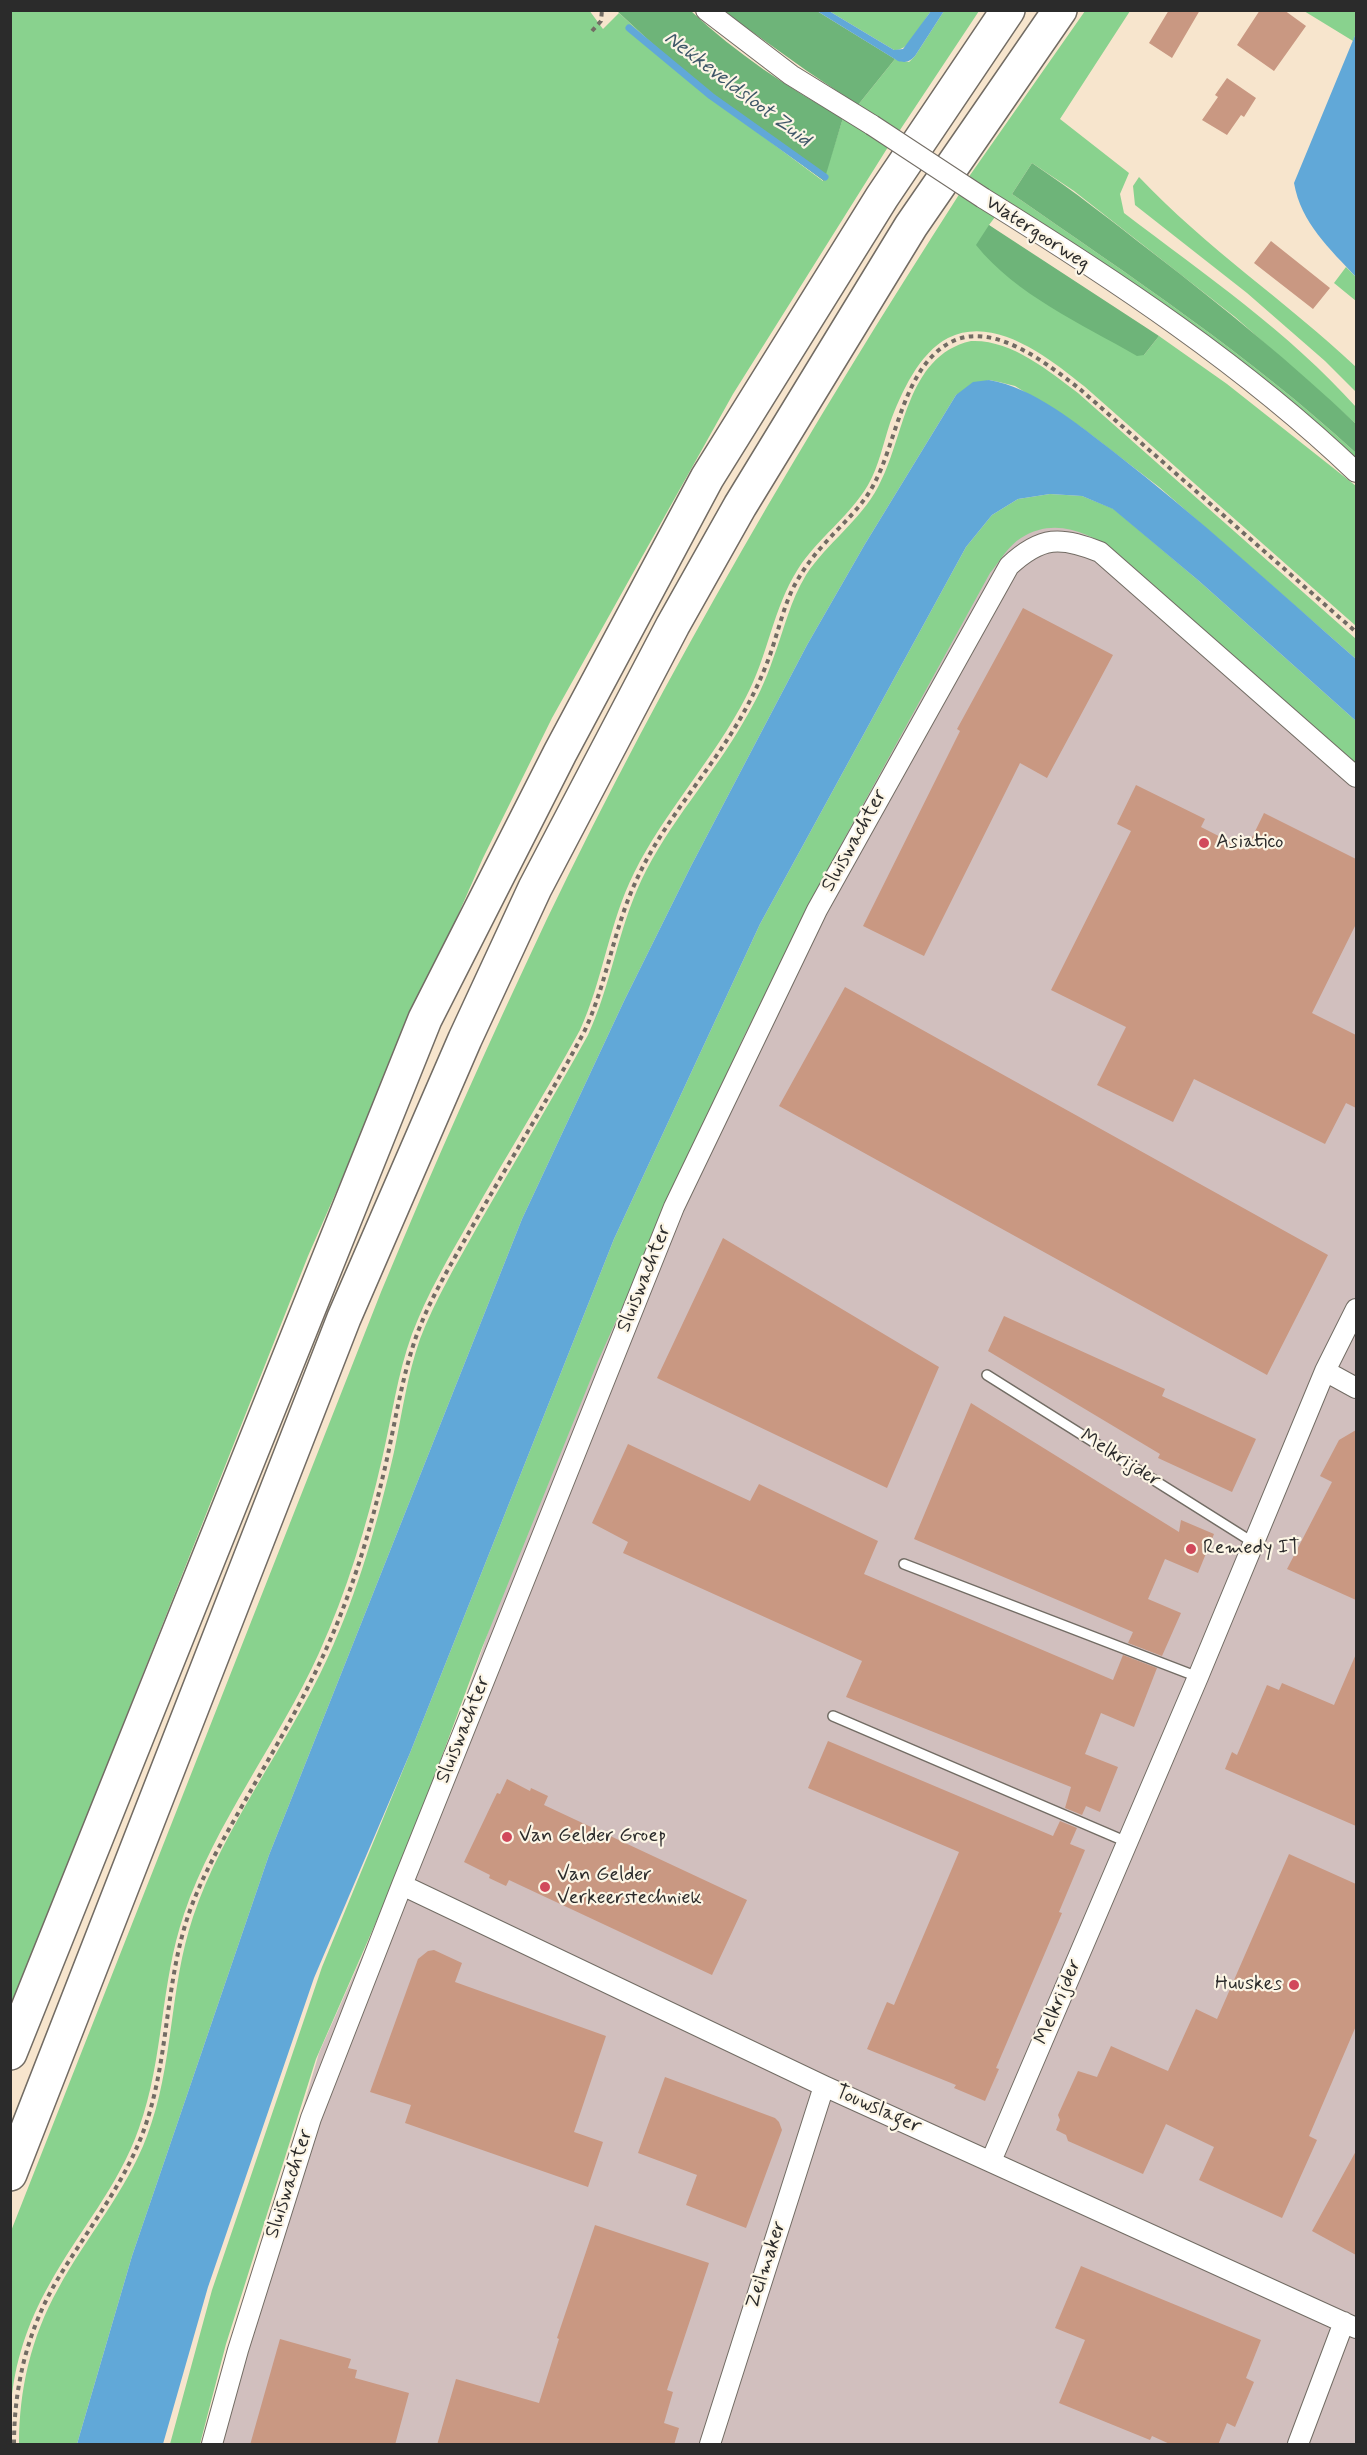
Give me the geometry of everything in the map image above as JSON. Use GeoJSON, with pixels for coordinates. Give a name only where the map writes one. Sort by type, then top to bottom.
{"type":"FeatureCollection","features":[{"type":"Feature","properties":{"kind":"highway"},"geometry":{"type":"LineString","coordinates":[[10,2053],[425,1019],[555,764],[707,478],[882,197],[1008,10]]}},
{"type":"Feature","properties":{"kind":"highway"},"geometry":{"type":"LineString","coordinates":[[10,2174],[344,1318],[465,1039],[536,888],[673,625],[758,475],[911,226],[1060,10]]}},
{"type":"Feature","properties":{"kind":"street","name":"Watergoorweg"},"geometry":{"type":"LineString","coordinates":[[706,10],[791,75],[872,125],[1120,288],[1214,353],[1305,425],[1356,472]]}},
{"type":"Feature","properties":{"kind":"street","name":"Sluiswachter"},"geometry":{"type":"LineString","coordinates":[[212,2445],[238,2350],[311,2118],[674,1207],[816,910],[1009,566],[1023,553],[1048,540],[1079,543],[1100,552],[1356,777]]}},
{"type":"Feature","properties":{"kind":"street","name":"Melkrijder"},"geometry":{"type":"LineString","coordinates":[[991,2161],[1198,1677],[1325,1371],[1356,1310]]}},
{"type":"Feature","properties":{"kind":"street"},"geometry":{"type":"LineString","coordinates":[[1325,1371],[1356,1388]]}},
{"type":"Feature","properties":{"kind":"street","name":"Touwslager"},"geometry":{"type":"LineString","coordinates":[[402,1885],[824,2086],[1350,2325]]}},
{"type":"Feature","properties":{"kind":"street","name":"Zeilmaker"},"geometry":{"type":"LineString","coordinates":[[710,2445],[824,2086]]}},
{"type":"Feature","properties":{"kind":"street"},"geometry":{"type":"LineString","coordinates":[[1298,2445],[1350,2325]]}},
{"type":"Feature","properties":{"kind":"lane","name":"Melkrijder"},"geometry":{"type":"LineString","coordinates":[[987,1375],[1254,1543]]}},
{"type":"Feature","properties":{"kind":"lane"},"geometry":{"type":"LineString","coordinates":[[904,1564],[1198,1677]]}},
{"type":"Feature","properties":{"kind":"lane"},"geometry":{"type":"LineString","coordinates":[[833,1716],[1127,1842]]}},
{"type":"Feature","properties":{"kind":"path"},"geometry":{"type":"LineString","coordinates":[[592,31],[601,21],[602,10]]}},
{"type":"Feature","properties":{"kind":"path"},"geometry":{"type":"LineString","coordinates":[[14,2445],[15,2410],[20,2375],[33,2329],[55,2284],[120,2182],[143,2133],[158,2081],[179,1947],[198,1890],[220,1844],[323,1656],[343,1608],[370,1525],[384,1472],[404,1377],[426,1313],[448,1269],[584,1032],[599,998],[627,900],[646,861],[744,712],[762,674],[786,604],[802,573],[824,543],[854,513],[873,486],[886,456],[901,409],[925,366],[943,347],[970,336],[1002,340],[1038,360],[1081,390],[1356,632]]}},
{"type":"Feature","properties":{"kind":"shaded area"},"geometry":{"type":"Polygon","coordinates":[[[1096,517],[1356,736],[1356,2444],[205,2444],[319,2053],[425,1814],[571,1393],[743,1010],[989,532],[1096,517]]]}},
{"type":"Feature","properties":{"kind":"green space"},"geometry":{"type":"Polygon","coordinates":[[[589,10],[603,29],[619,13],[710,97],[823,181],[843,118],[888,147],[733,394],[552,718],[483,858],[308,1256],[11,2008],[11,11],[589,10]]]}},
{"type":"Feature","properties":{"kind":"green space"},"geometry":{"type":"Polygon","coordinates":[[[617,11],[691,11],[726,42],[764,69],[843,118],[824,181],[710,97],[617,11]]]}},
{"type":"Feature","properties":{"kind":"green space"},"geometry":{"type":"Polygon","coordinates":[[[723,11],[817,11],[895,59],[858,105],[723,11]]]}},
{"type":"Feature","properties":{"kind":"green space"},"geometry":{"type":"Polygon","coordinates":[[[829,11],[931,11],[910,41],[900,49],[894,50],[829,11]]]}},
{"type":"Feature","properties":{"kind":"green space"},"geometry":{"type":"Polygon","coordinates":[[[944,11],[979,11],[898,133],[858,105],[895,59],[909,62],[915,56],[944,11]]]}},
{"type":"Feature","properties":{"kind":"green space"},"geometry":{"type":"Polygon","coordinates":[[[1085,11],[1130,11],[1060,119],[1129,173],[1120,194],[1124,213],[1215,281],[1303,354],[1356,407],[1356,424],[1235,317],[1074,191],[1032,163],[1012,194],[1145,286],[1275,383],[1356,453],[1356,462],[1081,251],[968,178],[1085,11]]]}},
{"type":"Feature","properties":{"kind":"green space"},"geometry":{"type":"Polygon","coordinates":[[[1304,11],[1356,11],[1356,33],[1353,41],[1304,11]]]}},
{"type":"Feature","properties":{"kind":"green space"},"geometry":{"type":"Polygon","coordinates":[[[1032,163],[1179,273],[1307,379],[1356,424],[1356,453],[1316,417],[1232,350],[1145,286],[1012,194],[1032,163]]]}},
{"type":"Feature","properties":{"kind":"green space"},"geometry":{"type":"Polygon","coordinates":[[[1139,177],[1191,227],[1356,367],[1356,392],[1325,361],[1247,293],[1135,205],[1133,186],[1139,177]]]}},
{"type":"Feature","properties":{"kind":"green space"},"geometry":{"type":"Polygon","coordinates":[[[960,193],[995,217],[989,225],[1144,355],[1159,336],[1227,384],[1356,486],[1356,626],[1084,386],[1038,353],[1003,336],[984,332],[966,332],[948,338],[928,353],[912,375],[900,399],[872,478],[852,507],[798,569],[782,600],[760,665],[746,697],[719,742],[646,850],[625,892],[595,991],[580,1030],[454,1248],[424,1305],[402,1365],[370,1508],[339,1606],[303,1686],[230,1815],[197,1880],[176,1940],[153,2075],[139,2128],[121,2170],[41,2299],[23,2343],[15,2374],[11,2406],[11,2231],[381,1292],[482,1059],[546,921],[640,734],[795,460],[960,193]]]}},
{"type":"Feature","properties":{"kind":"green space"},"geometry":{"type":"Polygon","coordinates":[[[989,225],[1159,336],[1144,355],[1137,356],[1030,294],[992,263],[976,245],[989,225]]]}},
{"type":"Feature","properties":{"kind":"green space"},"geometry":{"type":"Polygon","coordinates":[[[1346,267],[1356,277],[1356,301],[1334,283],[1346,267]]]}},
{"type":"Feature","properties":{"kind":"green space"},"geometry":{"type":"Polygon","coordinates":[[[971,341],[1000,345],[1014,351],[1041,366],[1078,393],[1356,639],[1356,659],[1159,487],[1081,427],[1015,386],[989,380],[956,395],[865,544],[807,645],[691,866],[624,1001],[522,1219],[269,1855],[132,2256],[77,2444],[19,2444],[24,2384],[41,2326],[69,2270],[128,2176],[147,2136],[156,2109],[167,2055],[179,1971],[193,1917],[206,1883],[239,1818],[312,1690],[349,1607],[381,1504],[415,1353],[432,1310],[588,1035],[603,997],[626,919],[641,881],[664,839],[719,761],[753,706],[767,675],[800,585],[814,563],[871,499],[887,468],[910,402],[932,363],[949,350],[971,341]]]}},
{"type":"Feature","properties":{"kind":"green space"},"geometry":{"type":"Polygon","coordinates":[[[1050,494],[1082,496],[1114,509],[1199,581],[1356,721],[1356,764],[1116,552],[1094,538],[1058,528],[1033,532],[1012,545],[990,573],[843,841],[744,1036],[598,1361],[482,1648],[405,1856],[316,2059],[226,2344],[200,2444],[170,2444],[212,2290],[322,1967],[410,1753],[614,1239],[760,924],[966,547],[992,515],[1018,499],[1050,494]]]}},
{"type":"Feature","properties":{"kind":"water"},"geometry":{"type":"Polygon","coordinates":[[[817,11],[829,11],[894,50],[903,49],[931,11],[944,11],[915,56],[903,62],[817,11]]]}},
{"type":"Feature","properties":{"kind":"water"},"geometry":{"type":"Polygon","coordinates":[[[1356,33],[1356,277],[1327,246],[1310,223],[1303,211],[1294,183],[1356,33]]]}},
{"type":"Feature","properties":{"kind":"water"},"geometry":{"type":"Polygon","coordinates":[[[989,380],[1022,390],[1055,408],[1086,430],[1206,528],[1356,659],[1356,721],[1199,581],[1113,509],[1082,496],[1050,494],[1018,499],[992,515],[966,547],[760,924],[614,1239],[410,1753],[314,1978],[208,2287],[163,2444],[77,2444],[132,2256],[269,1855],[522,1219],[624,1001],[691,866],[807,645],[865,544],[956,395],[973,382],[989,380]]]}},
{"type":"Feature","properties":{"kind":"building"},"geometry":{"type":"Polygon","coordinates":[[[1169,10],[1200,10],[1172,58],[1149,43],[1169,10]]]}},
{"type":"Feature","properties":{"kind":"building"},"geometry":{"type":"Polygon","coordinates":[[[1260,10],[1284,10],[1306,26],[1274,71],[1237,45],[1260,10]]]}},
{"type":"Feature","properties":{"kind":"building"},"geometry":{"type":"Polygon","coordinates":[[[1227,78],[1256,98],[1244,117],[1241,115],[1227,135],[1202,120],[1218,97],[1215,95],[1227,78]]]}},
{"type":"Feature","properties":{"kind":"building"},"geometry":{"type":"Polygon","coordinates":[[[1271,241],[1330,288],[1313,309],[1254,263],[1271,241]]]}},
{"type":"Feature","properties":{"kind":"building"},"geometry":{"type":"Polygon","coordinates":[[[1023,608],[1113,655],[1047,778],[1020,763],[924,956],[863,926],[960,731],[957,729],[1023,608]]]}},
{"type":"Feature","properties":{"kind":"building"},"geometry":{"type":"Polygon","coordinates":[[[1136,785],[1205,819],[1201,827],[1246,850],[1264,813],[1356,859],[1356,924],[1312,1013],[1356,1035],[1356,1108],[1346,1103],[1325,1144],[1194,1079],[1173,1122],[1097,1085],[1126,1027],[1051,990],[1131,831],[1117,824],[1136,785]]]}},
{"type":"Feature","properties":{"kind":"building"},"geometry":{"type":"Polygon","coordinates":[[[845,987],[1328,1255],[1267,1375],[779,1106],[845,987]]]}},
{"type":"Feature","properties":{"kind":"building"},"geometry":{"type":"Polygon","coordinates":[[[723,1238],[939,1367],[887,1488],[657,1378],[723,1238]]]}},
{"type":"Feature","properties":{"kind":"building"},"geometry":{"type":"Polygon","coordinates":[[[1004,1316],[1165,1389],[1162,1396],[1256,1439],[1232,1492],[1158,1458],[1160,1454],[988,1351],[1004,1316]]]}},
{"type":"Feature","properties":{"kind":"building"},"geometry":{"type":"Polygon","coordinates":[[[971,1403],[1179,1532],[1181,1520],[1214,1534],[1198,1573],[1165,1559],[1148,1599],[1181,1613],[1162,1656],[1128,1643],[1133,1632],[914,1539],[971,1403]]]}},
{"type":"Feature","properties":{"kind":"building"},"geometry":{"type":"Polygon","coordinates":[[[1356,1430],[1356,1600],[1287,1569],[1332,1482],[1320,1476],[1339,1440],[1356,1430]]]}},
{"type":"Feature","properties":{"kind":"building"},"geometry":{"type":"Polygon","coordinates":[[[628,1444],[750,1501],[759,1484],[878,1541],[864,1574],[1113,1680],[1123,1655],[1157,1668],[1134,1727],[1101,1713],[1085,1754],[1118,1767],[1100,1812],[1086,1806],[1082,1815],[1065,1808],[1071,1787],[846,1697],[862,1661],[623,1553],[628,1542],[592,1523],[628,1444]]]}},
{"type":"Feature","properties":{"kind":"building"},"geometry":{"type":"Polygon","coordinates":[[[1356,1654],[1356,1826],[1225,1769],[1232,1752],[1237,1755],[1267,1685],[1279,1690],[1282,1683],[1334,1705],[1356,1654]]]}},
{"type":"Feature","properties":{"kind":"building"},"geometry":{"type":"Polygon","coordinates":[[[828,1741],[1053,1836],[1060,1821],[1077,1828],[1070,1844],[1085,1850],[1059,1912],[1062,1913],[996,2068],[999,2069],[985,2101],[954,2088],[956,2085],[867,2049],[887,2002],[894,2005],[959,1852],[808,1788],[828,1741]]]}},
{"type":"Feature","properties":{"kind":"building"},"geometry":{"type":"Polygon","coordinates":[[[507,1779],[530,1791],[531,1788],[548,1796],[544,1805],[747,1900],[712,1975],[509,1880],[506,1886],[464,1862],[497,1793],[500,1794],[507,1779]]]}},
{"type":"Feature","properties":{"kind":"building"},"geometry":{"type":"Polygon","coordinates":[[[1289,1854],[1356,1884],[1356,2026],[1309,2136],[1317,2140],[1282,2218],[1199,2180],[1214,2147],[1166,2124],[1143,2174],[1068,2141],[1066,2135],[1056,2130],[1060,2120],[1058,2115],[1078,2071],[1097,2077],[1111,2046],[1168,2071],[1196,2009],[1217,2019],[1289,1854]]]}},
{"type":"Feature","properties":{"kind":"building"},"geometry":{"type":"Polygon","coordinates":[[[434,1950],[462,1963],[455,1982],[606,2036],[574,2132],[603,2142],[588,2187],[405,2123],[411,2105],[370,2092],[418,1959],[428,1951],[434,1950]]]}},
{"type":"Feature","properties":{"kind":"building"},"geometry":{"type":"Polygon","coordinates":[[[665,2077],[775,2118],[779,2122],[782,2130],[746,2228],[686,2205],[697,2175],[638,2153],[665,2077]]]}},
{"type":"Feature","properties":{"kind":"building"},"geometry":{"type":"Polygon","coordinates":[[[1356,2151],[1356,2255],[1312,2231],[1356,2151]]]}},
{"type":"Feature","properties":{"kind":"building"},"geometry":{"type":"Polygon","coordinates":[[[595,2225],[709,2263],[667,2390],[673,2392],[664,2423],[679,2428],[674,2445],[437,2445],[456,2379],[539,2403],[559,2339],[557,2338],[595,2225]]]}},
{"type":"Feature","properties":{"kind":"building"},"geometry":{"type":"Polygon","coordinates":[[[1081,2266],[1261,2340],[1246,2378],[1254,2382],[1235,2427],[1227,2423],[1218,2445],[1172,2445],[1152,2436],[1150,2440],[1059,2403],[1085,2340],[1055,2328],[1081,2266]]]}},
{"type":"Feature","properties":{"kind":"building"},"geometry":{"type":"Polygon","coordinates":[[[280,2339],[351,2359],[348,2368],[357,2370],[355,2378],[409,2393],[395,2445],[250,2445],[280,2339]]]}},
{"type":"Feature","properties":{"kind":"waterway","name":"Nekkeveldsloot Zuid"},"geometry":{"type":"LineString","coordinates":[[629,28],[711,96],[825,177]]}},
{"type":"Feature","properties":{"kind":"place","name":"Asiatico"},"geometry":{"type":"Point","coordinates":[1204,843]}},
{"type":"Feature","properties":{"kind":"place","name":"Remedy IT"},"geometry":{"type":"Point","coordinates":[1191,1549]}},
{"type":"Feature","properties":{"kind":"place","name":"Van Gelder Groep"},"geometry":{"type":"Point","coordinates":[507,1837]}},
{"type":"Feature","properties":{"kind":"place","name":"Van Gelder Verkeerstechniek"},"geometry":{"type":"Point","coordinates":[545,1887]}},
{"type":"Feature","properties":{"kind":"place","name":"Huuskes"},"geometry":{"type":"Point","coordinates":[1294,1985]}}]}
